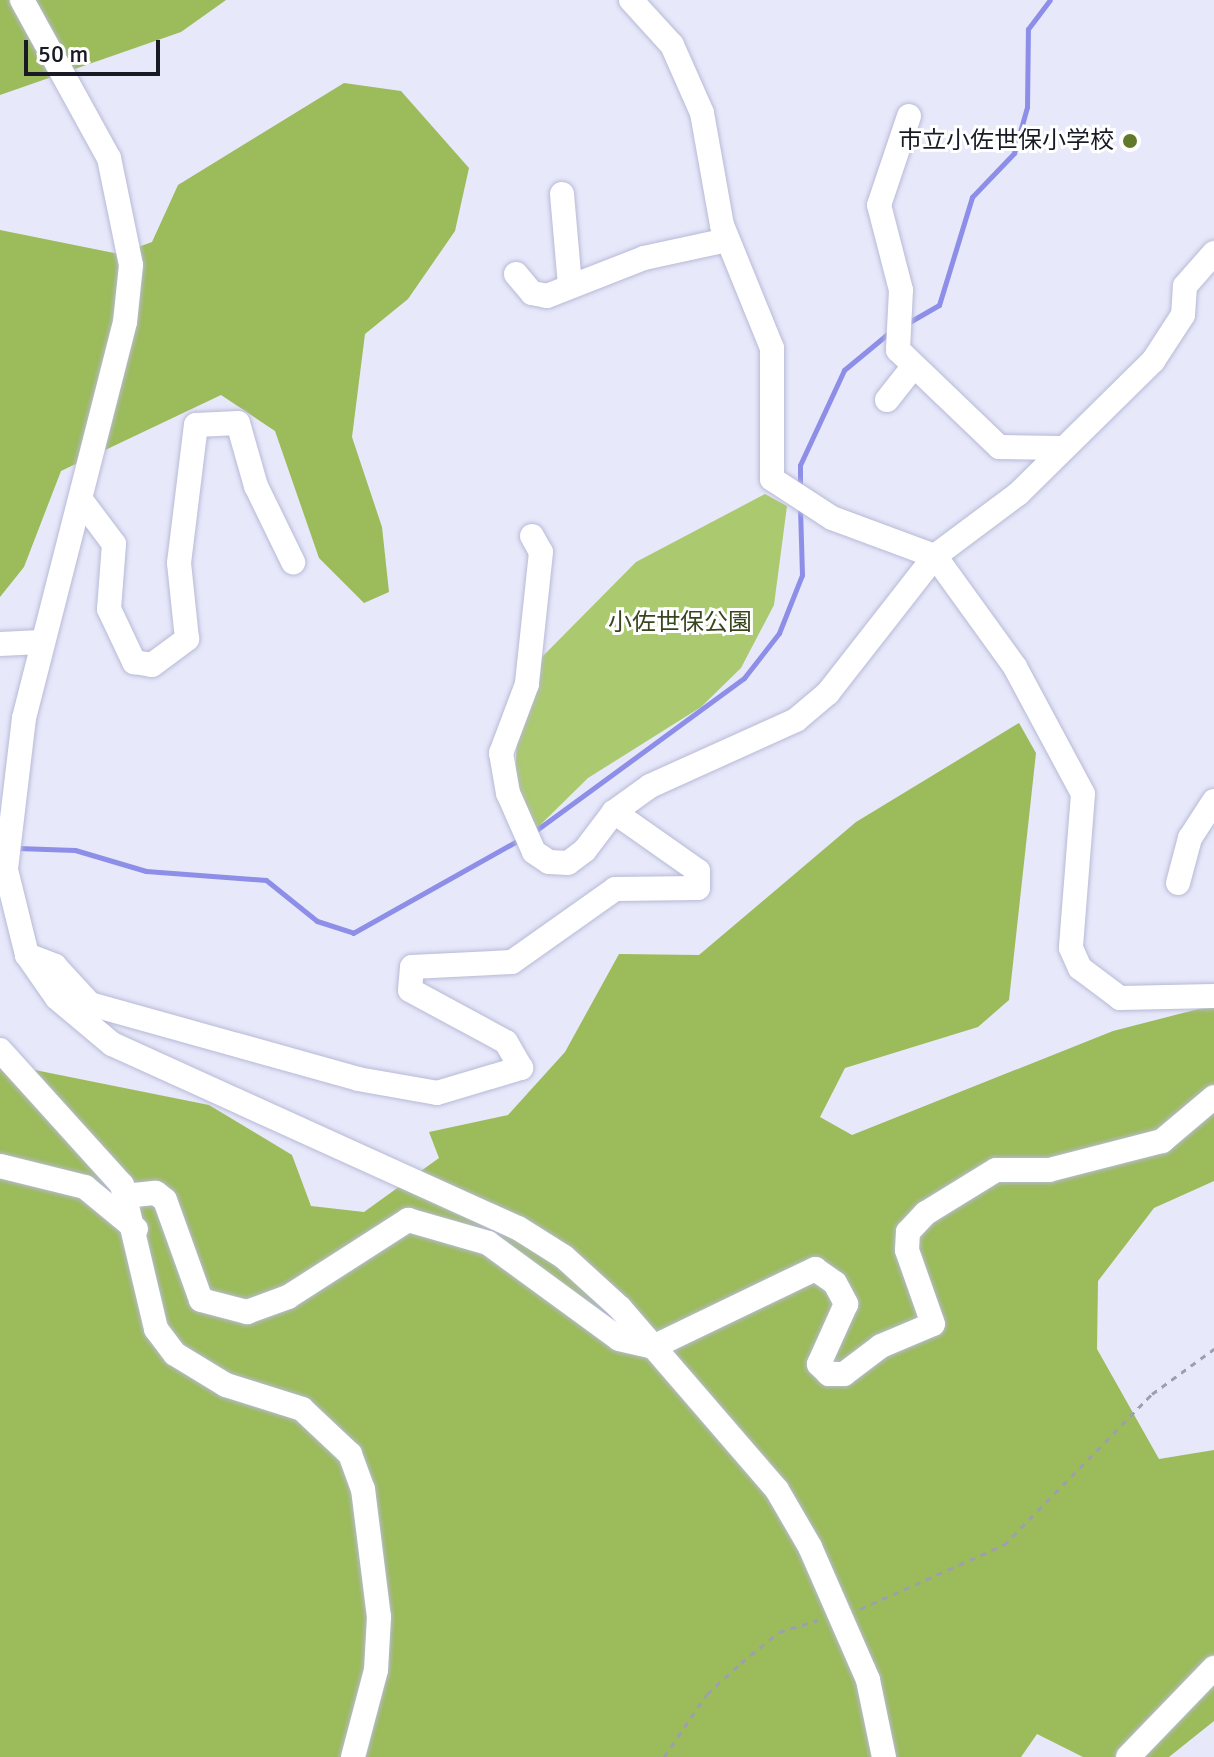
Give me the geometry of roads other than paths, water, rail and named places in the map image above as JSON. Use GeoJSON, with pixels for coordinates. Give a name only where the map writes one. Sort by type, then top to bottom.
{"type":"FeatureCollection","features":[{"type":"Feature","properties":{"kind":"street"},"geometry":{"type":"LineString","coordinates":[[22,0],[109,158],[125,208],[131,265],[125,322],[81,500],[41,642],[8,848],[27,955],[57,998],[112,1044],[518,1228],[564,1257],[653,1347],[777,1490],[841,1613],[868,1680],[884,1757]]}},
{"type":"Feature","properties":{"kind":"street"},"geometry":{"type":"LineString","coordinates":[[631,0],[672,45],[697,100],[727,240],[772,348],[769,461],[772,479],[812,507],[935,556],[1015,667],[1074,766],[1083,794],[1071,948],[1080,968],[1120,998],[1214,996]]}},
{"type":"Feature","properties":{"kind":"street"},"geometry":{"type":"LineString","coordinates":[[909,116],[879,205],[898,271],[898,331],[913,367],[999,447],[1061,448]]}},
{"type":"Feature","properties":{"kind":"street"},"geometry":{"type":"LineString","coordinates":[[562,194],[570,285]]}},
{"type":"Feature","properties":{"kind":"street"},"geometry":{"type":"LineString","coordinates":[[516,274],[532,293],[547,296],[570,285],[727,240]]}},
{"type":"Feature","properties":{"kind":"street"},"geometry":{"type":"LineString","coordinates":[[532,536],[541,552],[527,684],[501,753],[522,825],[532,847],[549,862],[568,863],[614,812],[650,786],[796,720],[828,693],[935,556],[1018,494],[1061,448],[1153,361],[1183,315],[1185,286],[1214,253]]}},
{"type":"Feature","properties":{"kind":"street"},"geometry":{"type":"LineString","coordinates":[[887,400],[913,367]]}},
{"type":"Feature","properties":{"kind":"street"},"geometry":{"type":"LineString","coordinates":[[81,500],[114,544],[109,609],[134,662],[152,665],[187,639],[179,563],[196,425],[218,418],[238,423],[256,486],[293,562]]}},
{"type":"Feature","properties":{"kind":"street"},"geometry":{"type":"LineString","coordinates":[[0,644],[41,642]]}},
{"type":"Feature","properties":{"kind":"street"},"geometry":{"type":"LineString","coordinates":[[1178,883],[1190,838],[1214,801]]}},
{"type":"Feature","properties":{"kind":"street"},"geometry":{"type":"LineString","coordinates":[[27,955],[55,966],[90,1004],[136,1020],[358,1079],[437,1093],[472,1086],[521,1068],[517,1055],[464,1015],[410,990],[412,967],[512,962],[605,893],[698,888],[698,871],[614,812]]}},
{"type":"Feature","properties":{"kind":"street"},"geometry":{"type":"LineString","coordinates":[[0,1050],[90,1145],[125,1196],[136,1229],[147,1300],[175,1354],[226,1385],[302,1409],[350,1454],[363,1489],[379,1617],[376,1670],[353,1757]]}},
{"type":"Feature","properties":{"kind":"street"},"geometry":{"type":"LineString","coordinates":[[125,1196],[156,1193],[165,1200],[201,1300],[247,1312],[288,1297],[408,1220],[488,1243],[619,1339],[653,1347],[815,1269],[835,1283],[846,1304],[819,1364],[829,1374],[844,1374],[881,1346],[933,1324],[907,1250],[908,1232],[926,1213],[996,1170],[1049,1170],[1162,1141],[1214,1097]]}},
{"type":"Feature","properties":{"kind":"street"},"geometry":{"type":"LineString","coordinates":[[0,1166],[85,1187],[136,1229]]}},
{"type":"Feature","properties":{"kind":"street"},"geometry":{"type":"LineString","coordinates":[[1128,1757],[1214,1668]]}},
{"type":"Feature","properties":{"kind":"waterway"},"geometry":{"type":"LineString","coordinates":[[906,324],[939,305],[972,197],[1014,153],[1027,107],[1028,29],[1050,0]]}},
{"type":"Feature","properties":{"kind":"waterway"},"geometry":{"type":"LineString","coordinates":[[800,486],[800,465],[844,370],[890,332]]}},
{"type":"Feature","properties":{"kind":"waterway"},"geometry":{"type":"LineString","coordinates":[[531,834],[744,678],[779,633],[802,575],[800,508]]}},
{"type":"Feature","properties":{"kind":"waterway"},"geometry":{"type":"LineString","coordinates":[[17,848],[75,850],[146,871],[266,880],[317,921],[353,933],[519,840]]}},
{"type":"Feature","properties":{"kind":"place","name":"市立小佐世保小学校"},"geometry":{"type":"Point","coordinates":[1130,141]}},
{"type":"Feature","properties":{"kind":"park label","name":"小佐世保公園"},"geometry":{"type":"Point","coordinates":[680,623]}}]}
